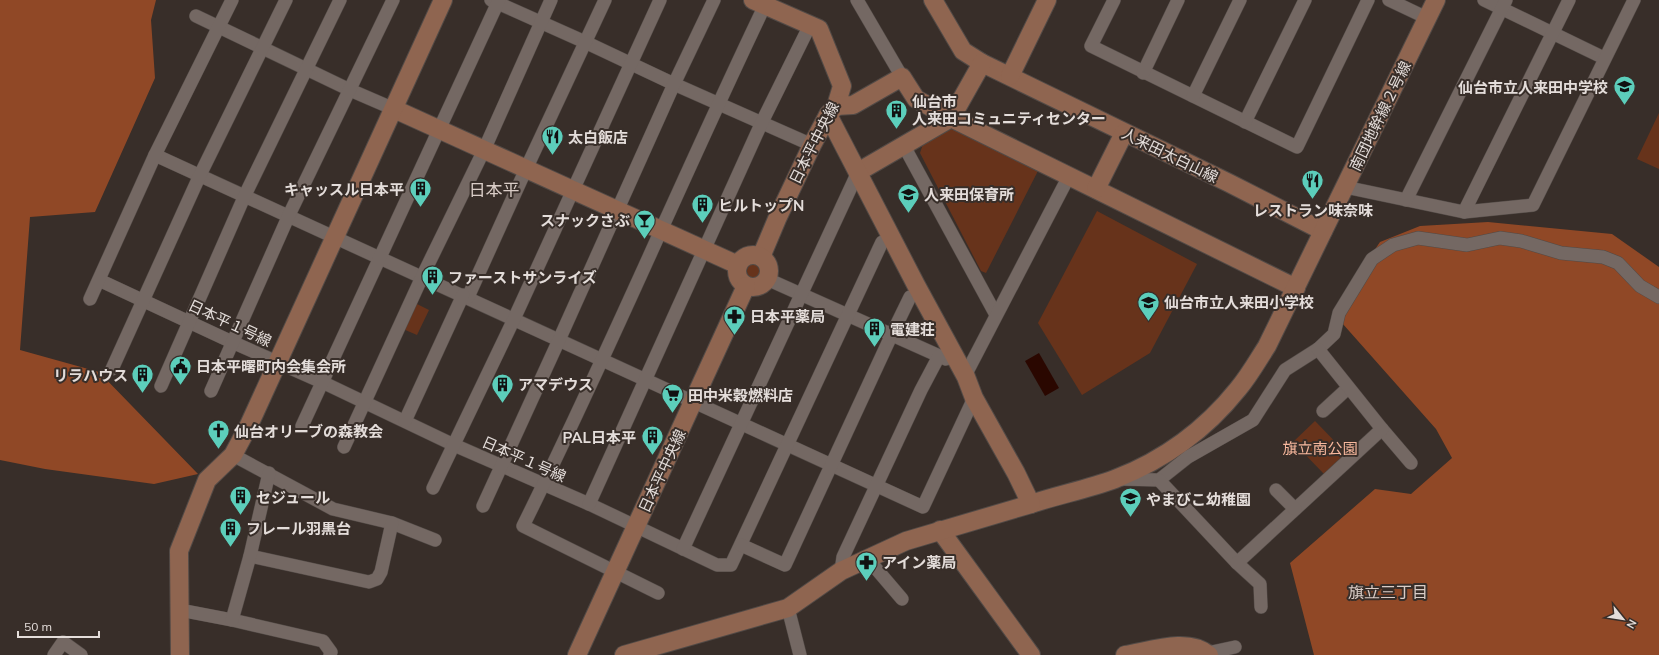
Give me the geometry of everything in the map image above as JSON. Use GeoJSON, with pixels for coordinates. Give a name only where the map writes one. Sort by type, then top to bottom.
{"type":"FeatureCollection","features":[{"type":"Feature","properties":{"kind":"street"},"geometry":{"type":"LineString","coordinates":[[90,299],[155,155],[232,0]]}},
{"type":"Feature","properties":{"kind":"street"},"geometry":{"type":"LineString","coordinates":[[112,369],[200,175],[286,0]]}},
{"type":"Feature","properties":{"kind":"street"},"geometry":{"type":"LineString","coordinates":[[161,386],[245,195],[340,0]]}},
{"type":"Feature","properties":{"kind":"street"},"geometry":{"type":"LineString","coordinates":[[211,391],[289,215],[393,0]]}},
{"type":"Feature","properties":{"kind":"street"},"geometry":{"type":"LineString","coordinates":[[180,655],[179,551],[207,480],[233,455],[249,425],[443,0]]}},
{"type":"Feature","properties":{"kind":"street"},"geometry":{"type":"LineString","coordinates":[[344,447],[422,277],[484,150],[551,0]]}},
{"type":"Feature","properties":{"kind":"street"},"geometry":{"type":"LineString","coordinates":[[405,421],[466,296],[605,0]]}},
{"type":"Feature","properties":{"kind":"street"},"geometry":{"type":"LineString","coordinates":[[433,488],[514,319],[660,0]]}},
{"type":"Feature","properties":{"kind":"street"},"geometry":{"type":"LineString","coordinates":[[482,506],[559,340],[674,84],[714,0]]}},
{"type":"Feature","properties":{"kind":"street"},"geometry":{"type":"LineString","coordinates":[[857,0],[916,99],[951,118],[1296,288]]}},
{"type":"Feature","properties":{"kind":"street","name":"人来田太白山線"},"geometry":{"type":"LineString","coordinates":[[933,0],[963,51],[982,63],[1229,183],[1323,231]]}},
{"type":"Feature","properties":{"kind":"street"},"geometry":{"type":"LineString","coordinates":[[1010,76],[1047,0]]}},
{"type":"Feature","properties":{"kind":"street"},"geometry":{"type":"LineString","coordinates":[[1114,0],[1091,46],[1143,73],[1297,147],[1368,0]]}},
{"type":"Feature","properties":{"kind":"street"},"geometry":{"type":"LineString","coordinates":[[1143,73],[1178,0]]}},
{"type":"Feature","properties":{"kind":"street"},"geometry":{"type":"LineString","coordinates":[[1193,96],[1240,0]]}},
{"type":"Feature","properties":{"kind":"street"},"geometry":{"type":"LineString","coordinates":[[1245,122],[1305,0]]}},
{"type":"Feature","properties":{"kind":"street"},"geometry":{"type":"LineString","coordinates":[[1389,0],[1427,18]]}},
{"type":"Feature","properties":{"kind":"street","name":"南団地幹線２号線"},"geometry":{"type":"LineString","coordinates":[[624,655],[788,608],[841,570],[906,541],[1114,479],[1148,464],[1174,449],[1198,430],[1233,394],[1267,346],[1436,0]]}},
{"type":"Feature","properties":{"kind":"street"},"geometry":{"type":"LineString","coordinates":[[1484,0],[1504,4],[1553,34],[1604,58]]}},
{"type":"Feature","properties":{"kind":"street"},"geometry":{"type":"LineString","coordinates":[[1464,212],[1569,0]]}},
{"type":"Feature","properties":{"kind":"street"},"geometry":{"type":"LineString","coordinates":[[1345,187],[1464,212],[1533,205],[1604,58],[1634,0]]}},
{"type":"Feature","properties":{"kind":"street"},"geometry":{"type":"LineString","coordinates":[[302,426],[439,129],[496,1],[540,23],[812,145]]}},
{"type":"Feature","properties":{"kind":"street"},"geometry":{"type":"LineString","coordinates":[[658,593],[523,526],[602,361],[718,103],[759,3]]}},
{"type":"Feature","properties":{"kind":"street","name":"日本平中央線"},"geometry":{"type":"LineString","coordinates":[[759,3],[819,29],[842,86],[832,110],[812,145],[761,257]]}},
{"type":"Feature","properties":{"kind":"street"},"geometry":{"type":"LineString","coordinates":[[1406,200],[1504,4]]}},
{"type":"Feature","properties":{"kind":"street"},"geometry":{"type":"LineString","coordinates":[[196,16],[350,90],[738,265]]}},
{"type":"Feature","properties":{"kind":"street"},"geometry":{"type":"LineString","coordinates":[[589,504],[762,122],[810,25]]}},
{"type":"Feature","properties":{"kind":"street"},"geometry":{"type":"LineString","coordinates":[[683,550],[858,172],[951,118],[982,63]]}},
{"type":"Feature","properties":{"kind":"street"},"geometry":{"type":"LineString","coordinates":[[902,77],[853,105],[832,110],[858,172],[963,372],[974,398],[1016,473],[1031,504]]}},
{"type":"Feature","properties":{"kind":"street"},"geometry":{"type":"LineString","coordinates":[[1096,189],[1124,133]]}},
{"type":"Feature","properties":{"kind":"street"},"geometry":{"type":"LineString","coordinates":[[904,146],[996,315]]}},
{"type":"Feature","properties":{"kind":"street"},"geometry":{"type":"LineString","coordinates":[[155,155],[466,296],[602,361],[742,423],[923,507],[974,398]]}},
{"type":"Feature","properties":{"kind":"street"},"geometry":{"type":"LineString","coordinates":[[963,372],[968,370],[1069,176]]}},
{"type":"Feature","properties":{"kind":"street"},"geometry":{"type":"LineString","coordinates":[[1114,479],[1159,480],[1188,457],[1253,420],[1285,370],[1318,349],[1334,334],[1339,314],[1372,259],[1393,245],[1418,238],[1467,245],[1500,238],[1521,240],[1561,253],[1603,257],[1618,263],[1640,286],[1659,296]]}},
{"type":"Feature","properties":{"kind":"street"},"geometry":{"type":"LineString","coordinates":[[882,242],[741,545],[785,565],[910,297]]}},
{"type":"Feature","properties":{"kind":"street"},"geometry":{"type":"LineString","coordinates":[[750,255],[761,257],[768,264],[769,275],[764,283],[756,287],[746,286],[739,280],[737,270],[738,265],[745,257],[750,255]]}},
{"type":"Feature","properties":{"kind":"street"},"geometry":{"type":"LineString","coordinates":[[767,279],[892,334],[938,356],[963,372]]}},
{"type":"Feature","properties":{"kind":"street","name":"日本平１号線"},"geometry":{"type":"LineString","coordinates":[[99,280],[322,382],[454,445],[589,504],[717,565],[731,565],[741,545]]}},
{"type":"Feature","properties":{"kind":"street","name":"日本平中央線"},"geometry":{"type":"LineString","coordinates":[[577,655],[614,571],[694,402],[746,286]]}},
{"type":"Feature","properties":{"kind":"street"},"geometry":{"type":"LineString","coordinates":[[1318,349],[1410,463]]}},
{"type":"Feature","properties":{"kind":"street"},"geometry":{"type":"LineString","coordinates":[[841,570],[843,557],[920,390],[938,356]]}},
{"type":"Feature","properties":{"kind":"street"},"geometry":{"type":"LineString","coordinates":[[1323,411],[1348,388]]}},
{"type":"Feature","properties":{"kind":"street"},"geometry":{"type":"LineString","coordinates":[[1237,563],[1382,429]]}},
{"type":"Feature","properties":{"kind":"street"},"geometry":{"type":"LineString","coordinates":[[233,455],[269,473],[333,509],[392,523],[435,540]]}},
{"type":"Feature","properties":{"kind":"street"},"geometry":{"type":"LineString","coordinates":[[232,620],[250,556],[269,473]]}},
{"type":"Feature","properties":{"kind":"street"},"geometry":{"type":"LineString","coordinates":[[1159,480],[1237,563],[1260,584],[1261,607]]}},
{"type":"Feature","properties":{"kind":"street"},"geometry":{"type":"LineString","coordinates":[[1276,490],[1295,509]]}},
{"type":"Feature","properties":{"kind":"street"},"geometry":{"type":"LineString","coordinates":[[250,556],[369,582],[377,579],[381,572],[392,523]]}},
{"type":"Feature","properties":{"kind":"street"},"geometry":{"type":"LineString","coordinates":[[940,530],[1031,655]]}},
{"type":"Feature","properties":{"kind":"street"},"geometry":{"type":"LineString","coordinates":[[867,558],[902,599]]}},
{"type":"Feature","properties":{"kind":"street"},"geometry":{"type":"LineString","coordinates":[[788,608],[800,655]]}},
{"type":"Feature","properties":{"kind":"street"},"geometry":{"type":"LineString","coordinates":[[180,610],[232,620],[323,641],[331,652],[330,655]]}},
{"type":"Feature","properties":{"kind":"street"},"geometry":{"type":"LineString","coordinates":[[54,655],[63,642],[81,655]]}},
{"type":"Feature","properties":{"kind":"street"},"geometry":{"type":"LineString","coordinates":[[1125,655],[1181,645],[1194,647],[1208,654],[1235,647]]}},
{"type":"Feature","properties":{"kind":"green space"},"geometry":{"type":"Polygon","coordinates":[[[1659,113],[1659,169],[1637,159],[1659,113]]]}},
{"type":"Feature","properties":{"kind":"green space"},"geometry":{"type":"Polygon","coordinates":[[[951,127],[1040,167],[986,273],[981,271],[920,153],[923,144],[951,127]]]}},
{"type":"Feature","properties":{"kind":"green space"},"geometry":{"type":"Polygon","coordinates":[[[1097,211],[1197,264],[1150,353],[1082,395],[1038,323],[1097,211]]]}},
{"type":"Feature","properties":{"kind":"green space"},"geometry":{"type":"Polygon","coordinates":[[[755,263],[761,265],[763,271],[761,277],[755,279],[749,277],[747,271],[749,265],[755,263]]]}},
{"type":"Feature","properties":{"kind":"green space"},"geometry":{"type":"Polygon","coordinates":[[[415,303],[429,310],[417,335],[403,329],[415,303]]]}},
{"type":"Feature","properties":{"kind":"green space","name":"旗立南公園"},"geometry":{"type":"Polygon","coordinates":[[[1315,421],[1346,453],[1324,474],[1293,442],[1315,421]]]}},
{"type":"Feature","properties":{"kind":"shaded area"},"geometry":{"type":"Polygon","coordinates":[[[0,0],[156,0],[151,20],[155,78],[95,212],[30,217],[20,350],[99,372],[198,474],[154,484],[45,469],[0,460],[0,0]]]}},
{"type":"Feature","properties":{"kind":"shaded area"},"geometry":{"type":"Polygon","coordinates":[[[1488,222],[1612,234],[1659,267],[1659,655],[1314,655],[1290,563],[1375,489],[1411,494],[1452,458],[1436,429],[1342,323],[1353,282],[1380,242],[1420,226],[1488,222]]]}},
{"type":"Feature","properties":{"kind":"shaded area"},"geometry":{"type":"Polygon","coordinates":[[[1039,353],[1059,388],[1045,396],[1025,361],[1039,353]]]}},
{"type":"Feature","properties":{"kind":"place","name":"仙台市立人来田中学校"},"geometry":{"type":"Point","coordinates":[1624,106]}},
{"type":"Feature","properties":{"kind":"place","name":"仙台市 人来田コミュニティセンター"},"geometry":{"type":"Point","coordinates":[896,130]}},
{"type":"Feature","properties":{"kind":"place","name":"太白飯店"},"geometry":{"type":"Point","coordinates":[553,156]}},
{"type":"Feature","properties":{"kind":"place","name":"レストラン味奈味"},"geometry":{"type":"Point","coordinates":[1313,200]}},
{"type":"Feature","properties":{"kind":"place","name":"キャッスル日本平"},"geometry":{"type":"Point","coordinates":[420,208]}},
{"type":"Feature","properties":{"kind":"place","name":"人来田保育所"},"geometry":{"type":"Point","coordinates":[908,214]}},
{"type":"Feature","properties":{"kind":"place","name":"ヒルトップN"},"geometry":{"type":"Point","coordinates":[703,224]}},
{"type":"Feature","properties":{"kind":"place","name":"スナックさぶ"},"geometry":{"type":"Point","coordinates":[645,240]}},
{"type":"Feature","properties":{"kind":"place","name":"ファーストサンライズ"},"geometry":{"type":"Point","coordinates":[432,296]}},
{"type":"Feature","properties":{"kind":"place","name":"仙台市立人来田小学校"},"geometry":{"type":"Point","coordinates":[1148,322]}},
{"type":"Feature","properties":{"kind":"place","name":"日本平薬局"},"geometry":{"type":"Point","coordinates":[735,336]}},
{"type":"Feature","properties":{"kind":"place","name":"電建荘"},"geometry":{"type":"Point","coordinates":[874,348]}},
{"type":"Feature","properties":{"kind":"place","name":"日本平曙町内会集会所"},"geometry":{"type":"Point","coordinates":[180,386]}},
{"type":"Feature","properties":{"kind":"place","name":"リラハウス"},"geometry":{"type":"Point","coordinates":[143,394]}},
{"type":"Feature","properties":{"kind":"place","name":"アマデウス"},"geometry":{"type":"Point","coordinates":[502,404]}},
{"type":"Feature","properties":{"kind":"place","name":"田中米穀燃料店"},"geometry":{"type":"Point","coordinates":[672,414]}},
{"type":"Feature","properties":{"kind":"place","name":"仙台オリーブの森教会"},"geometry":{"type":"Point","coordinates":[219,450]}},
{"type":"Feature","properties":{"kind":"place","name":"PAL日本平"},"geometry":{"type":"Point","coordinates":[652,456]}},
{"type":"Feature","properties":{"kind":"place","name":"セジュール"},"geometry":{"type":"Point","coordinates":[241,516]}},
{"type":"Feature","properties":{"kind":"place","name":"やまびこ幼稚園"},"geometry":{"type":"Point","coordinates":[1131,518]}},
{"type":"Feature","properties":{"kind":"place","name":"フレール羽黒台"},"geometry":{"type":"Point","coordinates":[231,548]}},
{"type":"Feature","properties":{"kind":"place","name":"アイン薬局"},"geometry":{"type":"Point","coordinates":[866,582]}},
{"type":"Feature","properties":{"kind":"district","name":"日本平"},"geometry":{"type":"Point","coordinates":[494,189]}},
{"type":"Feature","properties":{"kind":"district","name":"旗立三丁目"},"geometry":{"type":"Point","coordinates":[1388,592]}}]}
